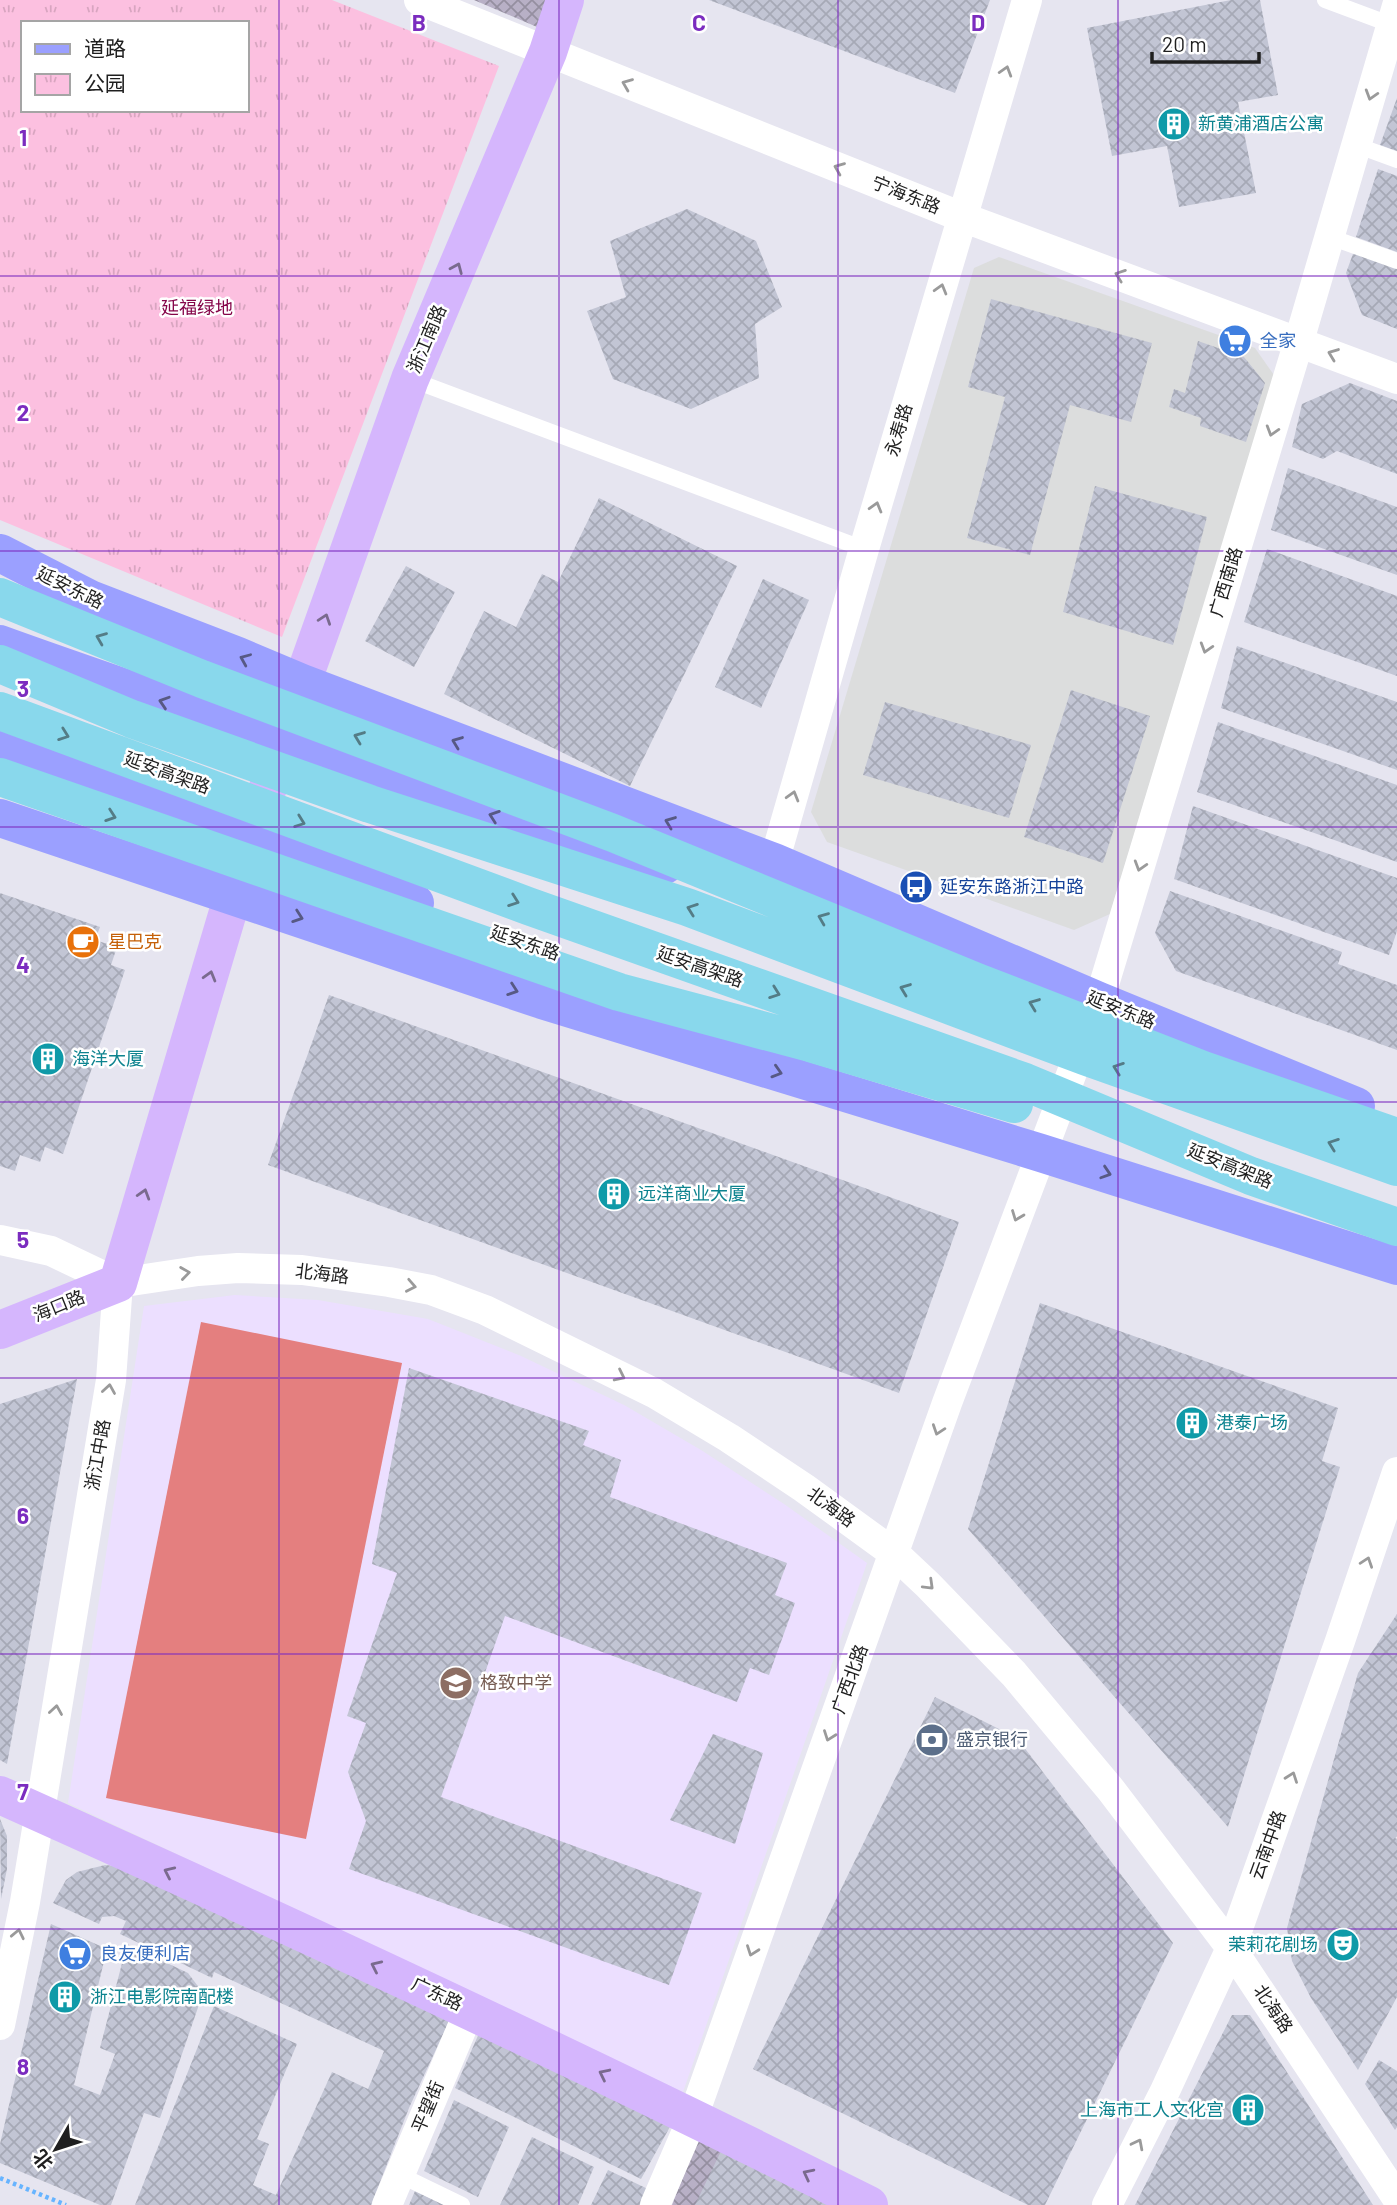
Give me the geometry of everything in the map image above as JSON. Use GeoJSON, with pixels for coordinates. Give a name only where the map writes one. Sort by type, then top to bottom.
{"type":"FeatureCollection","features":[{"type":"Feature","properties":{"kind":"highway"},"geometry":{"type":"LineString","coordinates":[[0,597],[202,679],[613,833],[977,982],[1203,1070],[1397,1137]]}},
{"type":"Feature","properties":{"kind":"highway"},"geometry":{"type":"LineString","coordinates":[[0,664],[144,724],[370,804],[687,907],[1087,1057],[1397,1167]]}},
{"type":"Feature","properties":{"kind":"highway","name":"延安高架路"},"geometry":{"type":"LineString","coordinates":[[0,711],[528,906],[1025,1082],[1251,1176],[1397,1227]]}},
{"type":"Feature","properties":{"kind":"highway"},"geometry":{"type":"LineString","coordinates":[[0,777],[619,992],[810,1042],[1251,1176]]}},
{"type":"Feature","properties":{"kind":"main road","name":"延安东路"},"geometry":{"type":"LineString","coordinates":[[0,553],[90,600],[774,862],[1099,1001],[1397,1122]]}},
{"type":"Feature","properties":{"kind":"main road","name":"延安东路"},"geometry":{"type":"LineString","coordinates":[[0,644],[551,836],[635,860],[847,892]]}},
{"type":"Feature","properties":{"kind":"main road","name":"延安东路"},"geometry":{"type":"LineString","coordinates":[[0,750],[252,840],[505,937],[853,1049],[1041,1153]]}},
{"type":"Feature","properties":{"kind":"main road","name":"延安东路"},"geometry":{"type":"LineString","coordinates":[[0,818],[542,1000],[1041,1153],[1397,1266]]}},
{"type":"Feature","properties":{"kind":"street","name":"宁海东路"},"geometry":{"type":"LineString","coordinates":[[419,0],[962,217],[1397,379]]}},
{"type":"Feature","properties":{"kind":"street","name":"浙江南路"},"geometry":{"type":"LineString","coordinates":[[284,741],[410,379],[548,52],[565,0]]}},
{"type":"Feature","properties":{"kind":"street","name":"永寿路"},"geometry":{"type":"LineString","coordinates":[[774,862],[1027,0]]}},
{"type":"Feature","properties":{"kind":"street","name":"广西南路"},"geometry":{"type":"LineString","coordinates":[[1041,1153],[1099,1001],[1300,341],[1356,145],[1392,35]]}},
{"type":"Feature","properties":{"kind":"street","name":"浙江中路"},"geometry":{"type":"LineString","coordinates":[[0,2025],[25,1902],[111,1380],[118,1283],[233,895],[284,741]]}},
{"type":"Feature","properties":{"kind":"street","name":"广西北路"},"geometry":{"type":"LineString","coordinates":[[655,2205],[693,2117],[947,1403],[1041,1153]]}},
{"type":"Feature","properties":{"kind":"street"},"geometry":{"type":"LineString","coordinates":[[0,1240],[51,1251],[118,1283]]}},
{"type":"Feature","properties":{"kind":"street","name":"北海路"},"geometry":{"type":"LineString","coordinates":[[118,1283],[238,1268],[302,1270],[431,1290],[485,1310],[654,1393],[729,1438],[804,1488],[895,1554],[929,1585],[1014,1674],[1111,1790],[1231,1948],[1397,2199]]}},
{"type":"Feature","properties":{"kind":"street","name":"海口路"},"geometry":{"type":"LineString","coordinates":[[0,1330],[118,1283]]}},
{"type":"Feature","properties":{"kind":"street","name":"云南中路"},"geometry":{"type":"LineString","coordinates":[[1107,2205],[1165,2091],[1231,1948],[1340,1642],[1397,1472]]}},
{"type":"Feature","properties":{"kind":"street","name":"广东路"},"geometry":{"type":"LineString","coordinates":[[0,1795],[470,2009],[869,2205]]}},
{"type":"Feature","properties":{"kind":"street","name":"平望街"},"geometry":{"type":"LineString","coordinates":[[387,2205],[470,2009]]}},
{"type":"Feature","properties":{"kind":"lane"},"geometry":{"type":"LineString","coordinates":[[1325,0],[1392,35]]}},
{"type":"Feature","properties":{"kind":"lane"},"geometry":{"type":"LineString","coordinates":[[1356,145],[1397,160]]}},
{"type":"Feature","properties":{"kind":"lane"},"geometry":{"type":"LineString","coordinates":[[1330,237],[1397,261]]}},
{"type":"Feature","properties":{"kind":"lane"},"geometry":{"type":"LineString","coordinates":[[410,379],[864,549]]}},
{"type":"Feature","properties":{"kind":"lane"},"geometry":{"type":"LineString","coordinates":[[400,2175],[462,2205]]}},
{"type":"Feature","properties":{"kind":"path"},"geometry":{"type":"LineString","coordinates":[[0,2178],[66,2205]]}},
{"type":"Feature","properties":{"kind":"shaded area"},"geometry":{"type":"Polygon","coordinates":[[[474,0],[546,0],[537,27],[474,0]]]}},
{"type":"Feature","properties":{"kind":"shaded area"},"geometry":{"type":"Polygon","coordinates":[[[999,257],[1255,348],[1274,375],[1110,914],[1074,930],[827,842],[811,812],[974,268],[999,257]]]}},
{"type":"Feature","properties":{"kind":"shaded area","name":"格致中学"},"geometry":{"type":"Polygon","coordinates":[[[235,1295],[318,1300],[428,1319],[521,1356],[624,1405],[701,1450],[867,1563],[683,2092],[68,1803],[144,1306],[235,1295]]]}},
{"type":"Feature","properties":{"kind":"shaded area"},"geometry":{"type":"Polygon","coordinates":[[[201,1322],[402,1363],[306,1839],[106,1798],[201,1322]]]}},
{"type":"Feature","properties":{"kind":"shaded area"},"geometry":{"type":"Polygon","coordinates":[[[699,2137],[827,2205],[672,2205],[699,2137]]]}},
{"type":"Feature","properties":{"kind":"green space","name":"延福绿地"},"geometry":{"type":"Polygon","coordinates":[[[0,0],[332,0],[499,66],[282,637],[0,520],[0,0]]]}},
{"type":"Feature","properties":{"kind":"building"},"geometry":{"type":"Polygon","coordinates":[[[709,0],[990,0],[955,93],[709,0]]]}},
{"type":"Feature","properties":{"kind":"building","name":"新黄浦酒店公寓"},"geometry":{"type":"Polygon","coordinates":[[[1231,0],[1260,0],[1278,95],[1238,102],[1256,193],[1179,207],[1167,146],[1112,156],[1087,28],[1231,0]]]}},
{"type":"Feature","properties":{"kind":"building"},"geometry":{"type":"Polygon","coordinates":[[[1397,98],[1397,151],[1380,145],[1397,98]]]}},
{"type":"Feature","properties":{"kind":"building"},"geometry":{"type":"Polygon","coordinates":[[[1378,169],[1397,176],[1397,252],[1356,237],[1378,169]]]}},
{"type":"Feature","properties":{"kind":"building"},"geometry":{"type":"Polygon","coordinates":[[[687,209],[756,241],[782,307],[755,324],[759,378],[691,409],[613,379],[587,311],[626,297],[610,241],[687,209]]]}},
{"type":"Feature","properties":{"kind":"building"},"geometry":{"type":"Polygon","coordinates":[[[1354,251],[1397,267],[1397,329],[1362,315],[1346,273],[1354,251]]]}},
{"type":"Feature","properties":{"kind":"building"},"geometry":{"type":"Polygon","coordinates":[[[991,299],[1152,343],[1131,422],[1070,405],[1030,555],[967,538],[1005,397],[968,387],[991,299]]]}},
{"type":"Feature","properties":{"kind":"building"},"geometry":{"type":"Polygon","coordinates":[[[1198,341],[1244,357],[1265,383],[1246,442],[1200,426],[1201,418],[1169,407],[1174,389],[1185,393],[1198,341]]]}},
{"type":"Feature","properties":{"kind":"building"},"geometry":{"type":"Polygon","coordinates":[[[1350,383],[1397,401],[1397,474],[1337,451],[1323,459],[1292,447],[1302,404],[1350,383]]]}},
{"type":"Feature","properties":{"kind":"building"},"geometry":{"type":"Polygon","coordinates":[[[1288,468],[1397,507],[1397,575],[1271,530],[1288,468]]]}},
{"type":"Feature","properties":{"kind":"building"},"geometry":{"type":"Polygon","coordinates":[[[1095,486],[1207,517],[1173,645],[1063,612],[1095,486]]]}},
{"type":"Feature","properties":{"kind":"building"},"geometry":{"type":"Polygon","coordinates":[[[599,498],[737,566],[630,786],[444,694],[484,611],[516,627],[542,574],[558,582],[599,498]]]}},
{"type":"Feature","properties":{"kind":"building"},"geometry":{"type":"Polygon","coordinates":[[[1267,549],[1397,596],[1397,676],[1244,622],[1267,549]]]}},
{"type":"Feature","properties":{"kind":"building"},"geometry":{"type":"Polygon","coordinates":[[[406,566],[455,592],[414,667],[365,641],[406,566]]]}},
{"type":"Feature","properties":{"kind":"building"},"geometry":{"type":"Polygon","coordinates":[[[763,579],[809,600],[761,708],[715,687],[763,579]]]}},
{"type":"Feature","properties":{"kind":"building"},"geometry":{"type":"Polygon","coordinates":[[[1237,646],[1397,702],[1397,770],[1221,708],[1237,646]]]}},
{"type":"Feature","properties":{"kind":"building"},"geometry":{"type":"Polygon","coordinates":[[[1071,690],[1150,716],[1103,863],[1024,837],[1071,690]]]}},
{"type":"Feature","properties":{"kind":"building"},"geometry":{"type":"Polygon","coordinates":[[[885,702],[1031,745],[1009,818],[863,775],[885,702]]]}},
{"type":"Feature","properties":{"kind":"building"},"geometry":{"type":"Polygon","coordinates":[[[1218,722],[1397,785],[1397,862],[1197,792],[1218,722]]]}},
{"type":"Feature","properties":{"kind":"building"},"geometry":{"type":"Polygon","coordinates":[[[1193,806],[1397,878],[1397,931],[1389,955],[1174,879],[1193,806]]]}},
{"type":"Feature","properties":{"kind":"building"},"geometry":{"type":"Polygon","coordinates":[[[1170,891],[1342,952],[1338,964],[1397,985],[1397,1050],[1176,971],[1155,933],[1170,891]]]}},
{"type":"Feature","properties":{"kind":"building","name":"海洋大厦"},"geometry":{"type":"Polygon","coordinates":[[[0,893],[100,927],[95,940],[117,947],[111,965],[125,970],[63,1154],[45,1147],[40,1162],[20,1155],[15,1171],[0,1166],[0,893]]]}},
{"type":"Feature","properties":{"kind":"building","name":"远洋商业大厦"},"geometry":{"type":"Polygon","coordinates":[[[329,995],[959,1222],[899,1393],[268,1165],[329,995]]]}},
{"type":"Feature","properties":{"kind":"building"},"geometry":{"type":"Polygon","coordinates":[[[1040,1303],[1338,1408],[1322,1461],[1340,1467],[1228,1827],[968,1529],[1040,1303]]]}},
{"type":"Feature","properties":{"kind":"building"},"geometry":{"type":"Polygon","coordinates":[[[409,1368],[589,1431],[583,1445],[621,1460],[610,1497],[787,1563],[775,1595],[795,1603],[769,1675],[750,1668],[737,1702],[505,1616],[441,1797],[702,1893],[669,1985],[349,1869],[366,1821],[348,1772],[366,1723],[347,1716],[397,1573],[372,1564],[409,1368]]]}},
{"type":"Feature","properties":{"kind":"building"},"geometry":{"type":"Polygon","coordinates":[[[77,1379],[7,1764],[0,1760],[0,1404],[77,1379]]]}},
{"type":"Feature","properties":{"kind":"building","name":"茉莉花剧场"},"geometry":{"type":"Polygon","coordinates":[[[1397,1614],[1397,1997],[1358,2070],[1311,1998],[1292,1961],[1287,1928],[1358,1673],[1397,1614]]]}},
{"type":"Feature","properties":{"kind":"building"},"geometry":{"type":"Polygon","coordinates":[[[935,1697],[1017,1738],[1173,1943],[1045,2205],[1028,2205],[753,2069],[935,1697]]]}},
{"type":"Feature","properties":{"kind":"building"},"geometry":{"type":"Polygon","coordinates":[[[713,1734],[763,1753],[735,1844],[670,1820],[713,1734]]]}},
{"type":"Feature","properties":{"kind":"building"},"geometry":{"type":"Polygon","coordinates":[[[0,1819],[7,1836],[7,1869],[1,1899],[0,1819]]]}},
{"type":"Feature","properties":{"kind":"building"},"geometry":{"type":"Polygon","coordinates":[[[105,1865],[126,1867],[451,2017],[409,2108],[371,2205],[135,2205],[214,2006],[297,2044],[257,2139],[269,2144],[253,2185],[276,2195],[332,2072],[368,2089],[384,2051],[214,1972],[212,1978],[120,1934],[126,1921],[114,1916],[102,1917],[99,1924],[53,1903],[66,1880],[77,1872],[105,1865]]]}},
{"type":"Feature","properties":{"kind":"building"},"geometry":{"type":"Polygon","coordinates":[[[51,1924],[107,1949],[74,2085],[100,2095],[115,2054],[100,2048],[127,1944],[188,1973],[203,1993],[160,2118],[144,2113],[111,2205],[100,2205],[0,2163],[0,2144],[51,1924]]]}},
{"type":"Feature","properties":{"kind":"building","name":"上海市工人文化宫"},"geometry":{"type":"Polygon","coordinates":[[[1232,2015],[1250,2015],[1373,2205],[1135,2205],[1232,2015]]]}},
{"type":"Feature","properties":{"kind":"building"},"geometry":{"type":"Polygon","coordinates":[[[480,2031],[671,2125],[641,2179],[455,2088],[480,2031]]]}},
{"type":"Feature","properties":{"kind":"building"},"geometry":{"type":"Polygon","coordinates":[[[1379,2060],[1397,2071],[1395,2130],[1365,2084],[1379,2060]]]}},
{"type":"Feature","properties":{"kind":"building"},"geometry":{"type":"Polygon","coordinates":[[[454,2100],[509,2127],[478,2197],[424,2171],[454,2100]]]}},
{"type":"Feature","properties":{"kind":"building"},"geometry":{"type":"Polygon","coordinates":[[[532,2137],[594,2167],[578,2205],[500,2205],[532,2137]]]}},
{"type":"Feature","properties":{"kind":"building"},"geometry":{"type":"Polygon","coordinates":[[[723,2147],[840,2205],[695,2205],[723,2147]]]}},
{"type":"Feature","properties":{"kind":"building"},"geometry":{"type":"Polygon","coordinates":[[[608,2170],[650,2190],[643,2205],[591,2205],[608,2170]]]}},
{"type":"Feature","properties":{"kind":"building"},"geometry":{"type":"Polygon","coordinates":[[[415,2191],[445,2205],[409,2205],[415,2191]]]}},
{"type":"Feature","properties":{"kind":"place","name":"新黄浦酒店公寓"},"geometry":{"type":"Point","coordinates":[1174,124]}},
{"type":"Feature","properties":{"kind":"place","name":"全家"},"geometry":{"type":"Point","coordinates":[1235,341]}},
{"type":"Feature","properties":{"kind":"place","name":"延安东路浙江中路"},"geometry":{"type":"Point","coordinates":[916,887]}},
{"type":"Feature","properties":{"kind":"place","name":"星巴克"},"geometry":{"type":"Point","coordinates":[83,942]}},
{"type":"Feature","properties":{"kind":"place","name":"海洋大厦"},"geometry":{"type":"Point","coordinates":[48,1059]}},
{"type":"Feature","properties":{"kind":"place","name":"远洋商业大厦"},"geometry":{"type":"Point","coordinates":[614,1194]}},
{"type":"Feature","properties":{"kind":"place","name":"港泰广场"},"geometry":{"type":"Point","coordinates":[1192,1423]}},
{"type":"Feature","properties":{"kind":"place","name":"格致中学"},"geometry":{"type":"Point","coordinates":[456,1683]}},
{"type":"Feature","properties":{"kind":"place","name":"盛京银行"},"geometry":{"type":"Point","coordinates":[932,1740]}},
{"type":"Feature","properties":{"kind":"place","name":"茉莉花剧场"},"geometry":{"type":"Point","coordinates":[1343,1945]}},
{"type":"Feature","properties":{"kind":"place","name":"良友便利店"},"geometry":{"type":"Point","coordinates":[75,1954]}},
{"type":"Feature","properties":{"kind":"place","name":"浙江电影院南配楼"},"geometry":{"type":"Point","coordinates":[65,1997]}},
{"type":"Feature","properties":{"kind":"place","name":"上海市工人文化宫"},"geometry":{"type":"Point","coordinates":[1248,2110]}}]}
